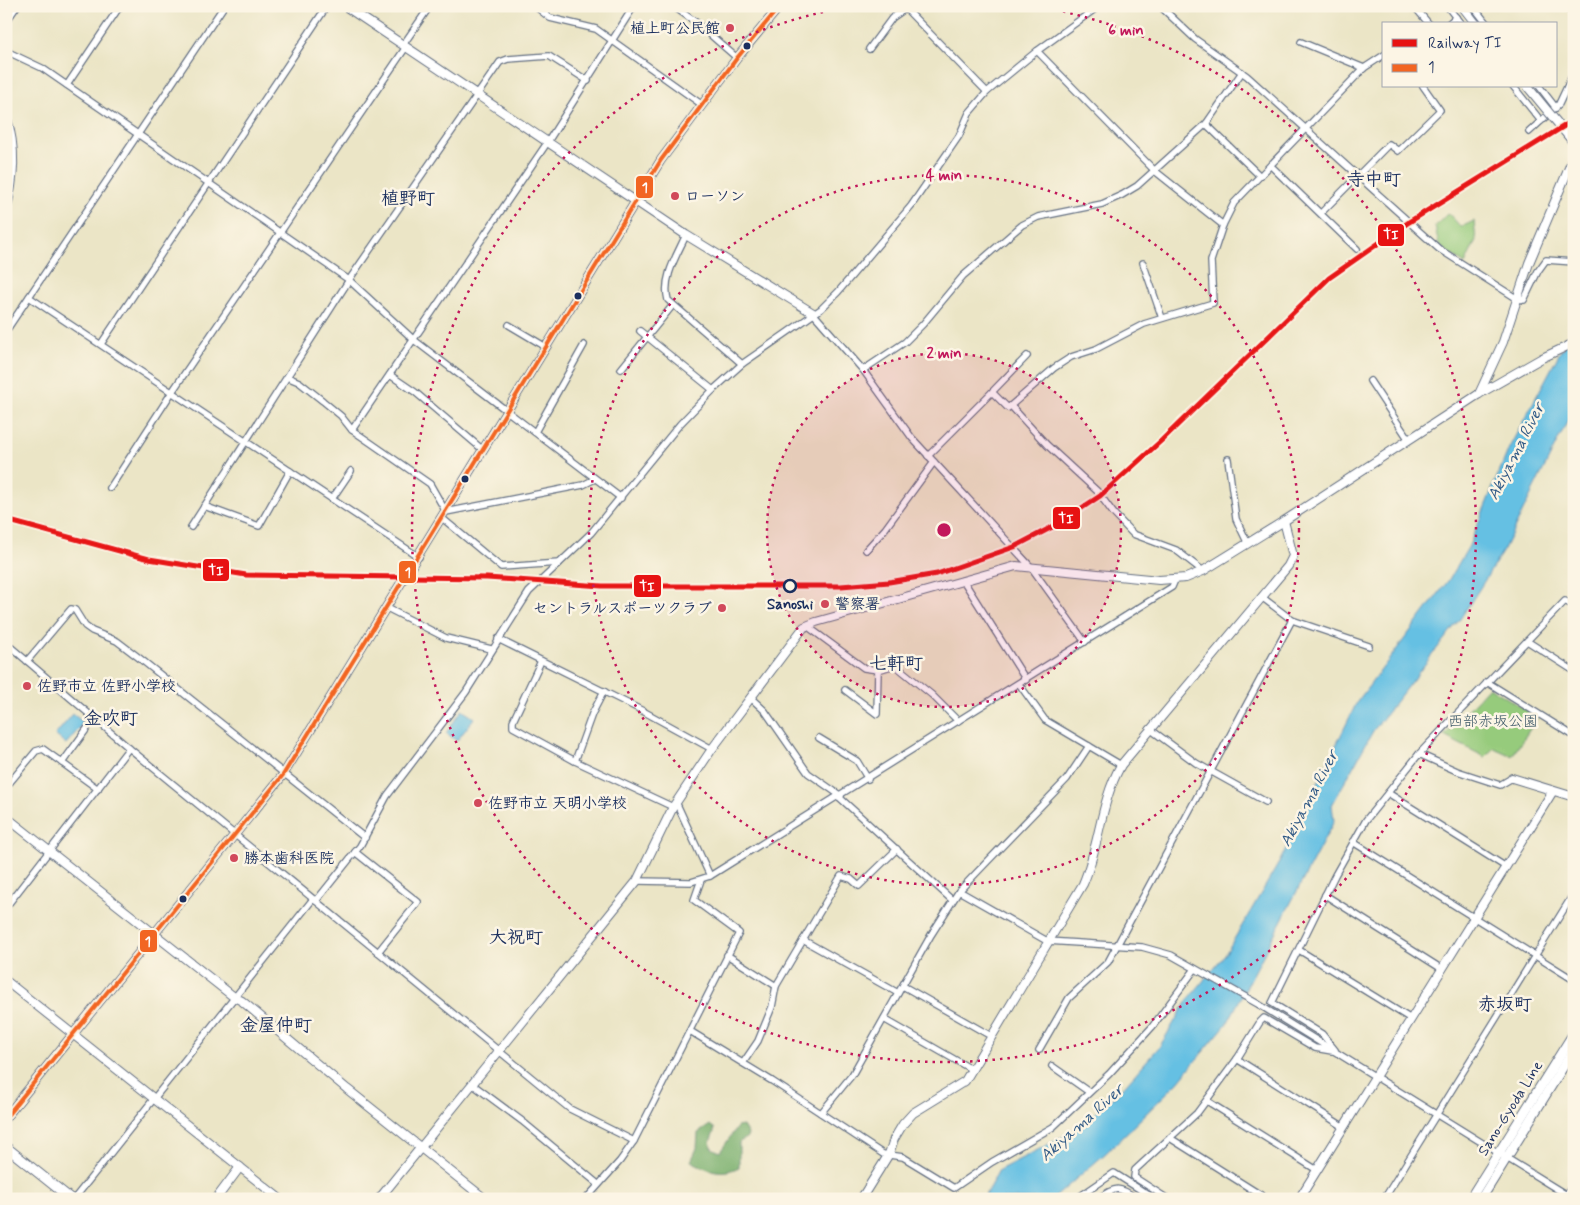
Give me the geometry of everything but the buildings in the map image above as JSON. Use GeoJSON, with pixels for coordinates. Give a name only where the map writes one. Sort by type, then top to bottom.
{"type":"FeatureCollection","features":[{"type":"Feature","properties":{"kind":"main road","name":"Sano-Gyoda Line"},"geometry":{"type":"LineString","coordinates":[[1481,1199],[1503,1155],[1574,1032]]}},
{"type":"Feature","properties":{"kind":"main road","name":"Sano-Gyoda Line"},"geometry":{"type":"LineString","coordinates":[[1470,1199],[1503,1155],[1574,1049]]}},
{"type":"Feature","properties":{"kind":"main road"},"geometry":{"type":"LineString","coordinates":[[6,1147],[72,1199]]}},
{"type":"Feature","properties":{"kind":"street"},"geometry":{"type":"LineString","coordinates":[[6,22],[17,6]]}},
{"type":"Feature","properties":{"kind":"street"},"geometry":{"type":"LineString","coordinates":[[67,85],[120,6]]}},
{"type":"Feature","properties":{"kind":"street"},"geometry":{"type":"LineString","coordinates":[[6,331],[224,6]]}},
{"type":"Feature","properties":{"kind":"street"},"geometry":{"type":"LineString","coordinates":[[101,344],[327,6]]}},
{"type":"Feature","properties":{"kind":"street"},"geometry":{"type":"LineString","coordinates":[[345,6],[686,236],[813,313],[863,370],[912,438],[1031,567],[1085,642]]}},
{"type":"Feature","properties":{"kind":"street"},"geometry":{"type":"LineString","coordinates":[[110,488],[172,392],[282,233],[430,6]]}},
{"type":"Feature","properties":{"kind":"street"},"geometry":{"type":"LineString","coordinates":[[535,6],[550,18],[596,30],[613,40],[668,83],[701,104]]}},
{"type":"Feature","properties":{"kind":"street"},"geometry":{"type":"LineString","coordinates":[[352,430],[547,143],[634,6]]}},
{"type":"Feature","properties":{"kind":"street"},"geometry":{"type":"LineString","coordinates":[[6,1117],[283,775],[661,160],[701,104],[780,6]]}},
{"type":"Feature","properties":{"kind":"street"},"geometry":{"type":"LineString","coordinates":[[909,6],[908,11],[987,92]]}},
{"type":"Feature","properties":{"kind":"street"},"geometry":{"type":"LineString","coordinates":[[868,48],[896,14],[909,6]]}},
{"type":"Feature","properties":{"kind":"street"},"geometry":{"type":"LineString","coordinates":[[72,1199],[234,997],[355,852],[365,838],[387,796],[466,692],[491,649],[529,592],[591,533],[680,424],[713,390],[742,364],[821,309],[838,292],[911,206],[959,136],[969,113],[987,92],[1037,51],[1099,6]]}},
{"type":"Feature","properties":{"kind":"street"},"geometry":{"type":"LineString","coordinates":[[1160,6],[1195,40],[1242,72],[1439,249],[1516,298],[1524,300],[1538,271],[1546,260],[1574,262]]}},
{"type":"Feature","properties":{"kind":"street"},"geometry":{"type":"LineString","coordinates":[[1414,6],[1427,22]]}},
{"type":"Feature","properties":{"kind":"street"},"geometry":{"type":"LineString","coordinates":[[1447,6],[1460,22]]}},
{"type":"Feature","properties":{"kind":"street"},"geometry":{"type":"LineString","coordinates":[[1462,6],[1474,22]]}},
{"type":"Feature","properties":{"kind":"street"},"geometry":{"type":"LineString","coordinates":[[1473,6],[1485,22]]}},
{"type":"Feature","properties":{"kind":"street"},"geometry":{"type":"LineString","coordinates":[[1559,6],[1574,12]]}},
{"type":"Feature","properties":{"kind":"street"},"geometry":{"type":"LineString","coordinates":[[676,7],[737,58]]}},
{"type":"Feature","properties":{"kind":"street"},"geometry":{"type":"LineString","coordinates":[[1450,22],[1456,17]]}},
{"type":"Feature","properties":{"kind":"street"},"geometry":{"type":"LineString","coordinates":[[1301,42],[1364,68]]}},
{"type":"Feature","properties":{"kind":"street"},"geometry":{"type":"LineString","coordinates":[[1037,51],[1155,171],[1223,225]]}},
{"type":"Feature","properties":{"kind":"street"},"geometry":{"type":"LineString","coordinates":[[6,52],[33,62],[349,280],[414,340],[621,498]]}},
{"type":"Feature","properties":{"kind":"street"},"geometry":{"type":"LineString","coordinates":[[191,527],[349,280],[500,62],[508,59],[549,56],[588,81]]}},
{"type":"Feature","properties":{"kind":"street"},"geometry":{"type":"LineString","coordinates":[[992,392],[1008,408],[1064,361],[1162,318],[1213,303],[1211,261],[1223,225],[1234,202],[1364,68],[1382,56]]}},
{"type":"Feature","properties":{"kind":"street"},"geometry":{"type":"LineString","coordinates":[[863,370],[905,342],[923,324],[963,276],[1022,225],[1038,218],[1108,201],[1129,190],[1155,171],[1206,124],[1242,72]]}},
{"type":"Feature","properties":{"kind":"street"},"geometry":{"type":"LineString","coordinates":[[1530,132],[1556,108],[1572,83],[1574,72]]}},
{"type":"Feature","properties":{"kind":"street"},"geometry":{"type":"LineString","coordinates":[[1321,213],[1389,144],[1398,151],[1440,110],[1424,88]]}},
{"type":"Feature","properties":{"kind":"street"},"geometry":{"type":"LineString","coordinates":[[1515,88],[1541,121]]}},
{"type":"Feature","properties":{"kind":"street"},"geometry":{"type":"LineString","coordinates":[[1530,88],[1574,143]]}},
{"type":"Feature","properties":{"kind":"street"},"geometry":{"type":"LineString","coordinates":[[1541,88],[1556,108]]}},
{"type":"Feature","properties":{"kind":"street"},"geometry":{"type":"LineString","coordinates":[[6,116],[14,155],[6,211]]}},
{"type":"Feature","properties":{"kind":"street"},"geometry":{"type":"LineString","coordinates":[[1206,124],[1260,176]]}},
{"type":"Feature","properties":{"kind":"street"},"geometry":{"type":"LineString","coordinates":[[1479,394],[1503,342],[1516,298],[1535,248],[1574,156]]}},
{"type":"Feature","properties":{"kind":"street"},"geometry":{"type":"LineString","coordinates":[[1271,166],[1357,249]]}},
{"type":"Feature","properties":{"kind":"street"},"geometry":{"type":"LineString","coordinates":[[686,236],[668,277],[665,290],[668,300],[742,364]]}},
{"type":"Feature","properties":{"kind":"street"},"geometry":{"type":"LineString","coordinates":[[1143,263],[1162,318]]}},
{"type":"Feature","properties":{"kind":"street"},"geometry":{"type":"LineString","coordinates":[[29,297],[418,557]]}},
{"type":"Feature","properties":{"kind":"street"},"geometry":{"type":"LineString","coordinates":[[620,369],[648,338],[673,305]]}},
{"type":"Feature","properties":{"kind":"street"},"geometry":{"type":"LineString","coordinates":[[509,325],[546,347]]}},
{"type":"Feature","properties":{"kind":"street"},"geometry":{"type":"LineString","coordinates":[[640,331],[713,390]]}},
{"type":"Feature","properties":{"kind":"street"},"geometry":{"type":"LineString","coordinates":[[379,1199],[636,881],[674,804],[712,749],[807,626],[1016,566],[1176,580],[1203,571],[1284,521],[1479,394],[1542,358],[1574,343]]}},
{"type":"Feature","properties":{"kind":"street"},"geometry":{"type":"LineString","coordinates":[[535,432],[584,345]]}},
{"type":"Feature","properties":{"kind":"street"},"geometry":{"type":"LineString","coordinates":[[928,456],[1027,356]]}},
{"type":"Feature","properties":{"kind":"street"},"geometry":{"type":"LineString","coordinates":[[390,375],[415,392],[483,450]]}},
{"type":"Feature","properties":{"kind":"street"},"geometry":{"type":"LineString","coordinates":[[287,377],[324,401],[341,416],[352,430],[430,484],[444,515],[501,567],[559,563]]}},
{"type":"Feature","properties":{"kind":"street"},"geometry":{"type":"LineString","coordinates":[[1370,381],[1409,440]]}},
{"type":"Feature","properties":{"kind":"street"},"geometry":{"type":"LineString","coordinates":[[1011,406],[1047,445],[1097,491],[1114,514],[1133,534],[1176,550],[1203,571]]}},
{"type":"Feature","properties":{"kind":"street"},"geometry":{"type":"LineString","coordinates":[[1228,459],[1236,519],[1248,544]]}},
{"type":"Feature","properties":{"kind":"street"},"geometry":{"type":"LineString","coordinates":[[866,550],[885,529],[934,462]]}},
{"type":"Feature","properties":{"kind":"street"},"geometry":{"type":"LineString","coordinates":[[332,500],[351,471]]}},
{"type":"Feature","properties":{"kind":"street"},"geometry":{"type":"LineString","coordinates":[[204,506],[259,526],[290,472]]}},
{"type":"Feature","properties":{"kind":"street"},"geometry":{"type":"LineString","coordinates":[[444,515],[583,485],[595,478]]}},
{"type":"Feature","properties":{"kind":"street"},"geometry":{"type":"LineString","coordinates":[[861,1199],[889,1154],[894,1139],[913,1114],[965,1080],[1083,884],[1091,864],[1106,798],[1121,765],[1263,598],[1293,556],[1284,521]]}},
{"type":"Feature","properties":{"kind":"street"},"geometry":{"type":"LineString","coordinates":[[963,580],[1026,680]]}},
{"type":"Feature","properties":{"kind":"street"},"geometry":{"type":"LineString","coordinates":[[636,881],[690,882],[710,876],[1026,680],[1172,587],[1176,580]]}},
{"type":"Feature","properties":{"kind":"street"},"geometry":{"type":"LineString","coordinates":[[1263,598],[1292,620],[1369,646]]}},
{"type":"Feature","properties":{"kind":"street"},"geometry":{"type":"LineString","coordinates":[[1336,1052],[1322,1034],[1272,1003],[1353,842],[1366,820],[1419,754],[1565,601],[1574,606]]}},
{"type":"Feature","properties":{"kind":"street"},"geometry":{"type":"LineString","coordinates":[[387,608],[446,638],[491,649]]}},
{"type":"Feature","properties":{"kind":"street"},"geometry":{"type":"LineString","coordinates":[[28,661],[71,609],[75,610],[85,626],[92,631],[117,641],[283,775],[365,838]]}},
{"type":"Feature","properties":{"kind":"street"},"geometry":{"type":"LineString","coordinates":[[1039,1050],[1069,998],[1108,962],[1115,944],[1292,620]]}},
{"type":"Feature","properties":{"kind":"street"},"geometry":{"type":"LineString","coordinates":[[807,626],[864,668],[878,670],[895,665],[932,695],[958,721]]}},
{"type":"Feature","properties":{"kind":"street"},"geometry":{"type":"LineString","coordinates":[[498,639],[604,691],[712,749]]}},
{"type":"Feature","properties":{"kind":"street"},"geometry":{"type":"LineString","coordinates":[[1527,641],[1574,671]]}},
{"type":"Feature","properties":{"kind":"street"},"geometry":{"type":"LineString","coordinates":[[6,643],[129,748],[570,1109],[634,1141]]}},
{"type":"Feature","properties":{"kind":"street"},"geometry":{"type":"LineString","coordinates":[[541,661],[512,724],[537,741],[575,761],[674,804],[710,876]]}},
{"type":"Feature","properties":{"kind":"street"},"geometry":{"type":"LineString","coordinates":[[845,690],[877,714],[878,670]]}},
{"type":"Feature","properties":{"kind":"street"},"geometry":{"type":"LineString","coordinates":[[1487,682],[1574,736]]}},
{"type":"Feature","properties":{"kind":"street"},"geometry":{"type":"LineString","coordinates":[[1019,684],[1041,717],[1121,765]]}},
{"type":"Feature","properties":{"kind":"street"},"geometry":{"type":"LineString","coordinates":[[575,761],[592,714],[604,691]]}},
{"type":"Feature","properties":{"kind":"street"},"geometry":{"type":"LineString","coordinates":[[752,699],[765,711],[808,772],[840,796],[952,900]]}},
{"type":"Feature","properties":{"kind":"street"},"geometry":{"type":"LineString","coordinates":[[62,763],[94,719]]}},
{"type":"Feature","properties":{"kind":"street"},"geometry":{"type":"LineString","coordinates":[[1150,729],[1185,756],[1266,802]]}},
{"type":"Feature","properties":{"kind":"street"},"geometry":{"type":"LineString","coordinates":[[819,738],[857,761],[868,779]]}},
{"type":"Feature","properties":{"kind":"street"},"geometry":{"type":"LineString","coordinates":[[821,1113],[852,1075],[952,900],[1067,779],[1089,746]]}},
{"type":"Feature","properties":{"kind":"street"},"geometry":{"type":"LineString","coordinates":[[6,907],[129,748]]}},
{"type":"Feature","properties":{"kind":"street"},"geometry":{"type":"LineString","coordinates":[[6,787],[36,751],[43,749],[98,789]]}},
{"type":"Feature","properties":{"kind":"street"},"geometry":{"type":"LineString","coordinates":[[1419,754],[1457,771],[1500,785],[1512,778],[1574,797]]}},
{"type":"Feature","properties":{"kind":"street"},"geometry":{"type":"LineString","coordinates":[[1299,1199],[1553,791]]}},
{"type":"Feature","properties":{"kind":"street"},"geometry":{"type":"LineString","coordinates":[[1388,793],[1506,867]]}},
{"type":"Feature","properties":{"kind":"street"},"geometry":{"type":"LineString","coordinates":[[6,817],[234,997],[242,1000],[485,1199]]}},
{"type":"Feature","properties":{"kind":"street"},"geometry":{"type":"LineString","coordinates":[[1353,842],[1574,980]]}},
{"type":"Feature","properties":{"kind":"street"},"geometry":{"type":"LineString","coordinates":[[743,1063],[758,1040],[772,1007],[776,986],[841,876],[851,879],[859,886],[897,848]]}},
{"type":"Feature","properties":{"kind":"street"},"geometry":{"type":"LineString","coordinates":[[355,852],[418,902],[378,952]]}},
{"type":"Feature","properties":{"kind":"street"},"geometry":{"type":"LineString","coordinates":[[586,1199],[620,1162],[634,1141],[739,933],[694,900],[701,880]]}},
{"type":"Feature","properties":{"kind":"street"},"geometry":{"type":"LineString","coordinates":[[959,891],[1047,941],[1063,944],[1115,944],[1160,950],[1253,1002],[1336,1052],[1503,1155],[1568,1198],[1574,1183]]}},
{"type":"Feature","properties":{"kind":"street"},"geometry":{"type":"LineString","coordinates":[[1384,1199],[1574,893]]}},
{"type":"Feature","properties":{"kind":"street"},"geometry":{"type":"LineString","coordinates":[[1325,895],[1442,969]]}},
{"type":"Feature","properties":{"kind":"street"},"geometry":{"type":"LineString","coordinates":[[804,940],[898,993]]}},
{"type":"Feature","properties":{"kind":"street"},"geometry":{"type":"LineString","coordinates":[[1299,950],[1411,1019]]}},
{"type":"Feature","properties":{"kind":"street"},"geometry":{"type":"LineString","coordinates":[[727,955],[776,986]]}},
{"type":"Feature","properties":{"kind":"street"},"geometry":{"type":"LineString","coordinates":[[690,1031],[883,1154],[903,1157],[954,1188],[992,1162],[1052,1127],[1152,1028],[1197,970]]}},
{"type":"Feature","properties":{"kind":"street"},"geometry":{"type":"LineString","coordinates":[[6,981],[280,1199]]}},
{"type":"Feature","properties":{"kind":"street"},"geometry":{"type":"LineString","coordinates":[[903,986],[990,1036]]}},
{"type":"Feature","properties":{"kind":"street"},"geometry":{"type":"LineString","coordinates":[[884,1018],[971,1069]]}},
{"type":"Feature","properties":{"kind":"street"},"geometry":{"type":"LineString","coordinates":[[1168,1199],[1134,1177],[1135,1170],[1207,1100],[1264,1018],[1315,1048],[1336,1052]]}},
{"type":"Feature","properties":{"kind":"street"},"geometry":{"type":"LineString","coordinates":[[1237,1059],[1344,1127]]}},
{"type":"Feature","properties":{"kind":"street"},"geometry":{"type":"LineString","coordinates":[[1052,1066],[1089,1092]]}},
{"type":"Feature","properties":{"kind":"street"},"geometry":{"type":"LineString","coordinates":[[472,1084],[522,1121],[598,1184]]}},
{"type":"Feature","properties":{"kind":"street"},"geometry":{"type":"LineString","coordinates":[[1207,1100],[1317,1170]]}},
{"type":"Feature","properties":{"kind":"street"},"geometry":{"type":"LineString","coordinates":[[1170,1138],[1268,1199]]}},
{"type":"Feature","properties":{"kind":"street"},"geometry":{"type":"LineString","coordinates":[[216,1199],[240,1167]]}},
{"type":"Feature","properties":{"kind":"street"},"geometry":{"type":"LineString","coordinates":[[1076,1199],[1114,1173],[1155,1199]]}},
{"type":"Feature","properties":{"kind":"street"},"geometry":{"type":"LineString","coordinates":[[1098,1199],[1115,1188],[1120,1188],[1134,1198]]}},
{"type":"Feature","properties":{"kind":"green space"},"geometry":{"type":"Polygon","coordinates":[[[1448,213],[1461,227],[1474,221],[1476,240],[1465,264],[1439,246],[1435,226],[1448,213]]]}},
{"type":"Feature","properties":{"kind":"green space","name":"西部赤坂公園"},"geometry":{"type":"Polygon","coordinates":[[[1489,687],[1538,717],[1512,756],[1494,748],[1485,757],[1444,736],[1489,687]]]}},
{"type":"Feature","properties":{"kind":"green space"},"geometry":{"type":"Polygon","coordinates":[[[710,1125],[715,1129],[710,1142],[712,1148],[720,1152],[737,1127],[743,1126],[748,1134],[747,1138],[739,1142],[739,1167],[726,1171],[715,1171],[691,1161],[697,1148],[698,1133],[710,1125]]]}},
{"type":"Feature","properties":{"kind":"water","name":"Akiyama River"},"geometry":{"type":"Polygon","coordinates":[[[1574,326],[1574,408],[1504,549],[1460,619],[1373,731],[1332,805],[1334,821],[1228,1022],[1177,1083],[1106,1153],[1053,1199],[983,1199],[999,1170],[1059,1139],[1088,1119],[1119,1092],[1160,1046],[1187,1001],[1226,953],[1280,861],[1357,702],[1448,581],[1469,546],[1509,448],[1574,326]]]}},
{"type":"Feature","properties":{"kind":"water"},"geometry":{"type":"Polygon","coordinates":[[[462,710],[474,718],[457,741],[446,733],[462,710]]]}},
{"type":"Feature","properties":{"kind":"water"},"geometry":{"type":"Polygon","coordinates":[[[73,714],[84,723],[66,744],[55,735],[73,714]]]}},
{"type":"Feature","properties":{"kind":"waterway"},"geometry":{"type":"LineString","coordinates":[[1567,99],[1574,81]]}},
{"type":"Feature","properties":{"kind":"railway"},"geometry":{"type":"LineString","coordinates":[[971,561],[981,560]]}},
{"type":"Feature","properties":{"kind":"rail line","name":"TI"},"geometry":{"type":"LineString","coordinates":[[6,520],[149,559],[246,575],[487,578],[602,586],[841,586],[889,582],[937,574],[1014,547],[1056,525],[1100,496],[1162,440],[1329,278],[1409,222],[1574,120]]}},
{"type":"Feature","properties":{"kind":"transit line","name":"1"},"geometry":{"type":"LineString","coordinates":[[6,1117],[283,775],[661,160],[737,58],[780,6]]}},
{"type":"Feature","properties":{"kind":"place","name":"植上町公民館"},"geometry":{"type":"Point","coordinates":[730,28]}},
{"type":"Feature","properties":{"kind":"place","name":"ローソン"},"geometry":{"type":"Point","coordinates":[675,196]}},
{"type":"Feature","properties":{"kind":"place","name":"Sanoshi"},"geometry":{"type":"Point","coordinates":[790,586]}},
{"type":"Feature","properties":{"kind":"place","name":"警察署"},"geometry":{"type":"Point","coordinates":[825,604]}},
{"type":"Feature","properties":{"kind":"place","name":"セントラルスポーツクラブ"},"geometry":{"type":"Point","coordinates":[722,608]}},
{"type":"Feature","properties":{"kind":"place","name":"佐野市立 佐野小学校"},"geometry":{"type":"Point","coordinates":[27,686]}},
{"type":"Feature","properties":{"kind":"place","name":"佐野市立 天明小学校"},"geometry":{"type":"Point","coordinates":[478,803]}},
{"type":"Feature","properties":{"kind":"place","name":"勝本歯科医院"},"geometry":{"type":"Point","coordinates":[234,858]}},
{"type":"Feature","properties":{"kind":"district","name":"寺中町"},"geometry":{"type":"Point","coordinates":[1374,179]}},
{"type":"Feature","properties":{"kind":"district","name":"植野町"},"geometry":{"type":"Point","coordinates":[408,198]}},
{"type":"Feature","properties":{"kind":"district","name":"七軒町"},"geometry":{"type":"Point","coordinates":[896,663]}},
{"type":"Feature","properties":{"kind":"district","name":"金吹町"},"geometry":{"type":"Point","coordinates":[111,718]}},
{"type":"Feature","properties":{"kind":"district","name":"大祝町"},"geometry":{"type":"Point","coordinates":[516,937]}},
{"type":"Feature","properties":{"kind":"district","name":"赤坂町"},"geometry":{"type":"Point","coordinates":[1505,1004]}},
{"type":"Feature","properties":{"kind":"district","name":"金屋仲町"},"geometry":{"type":"Point","coordinates":[276,1025]}}]}
